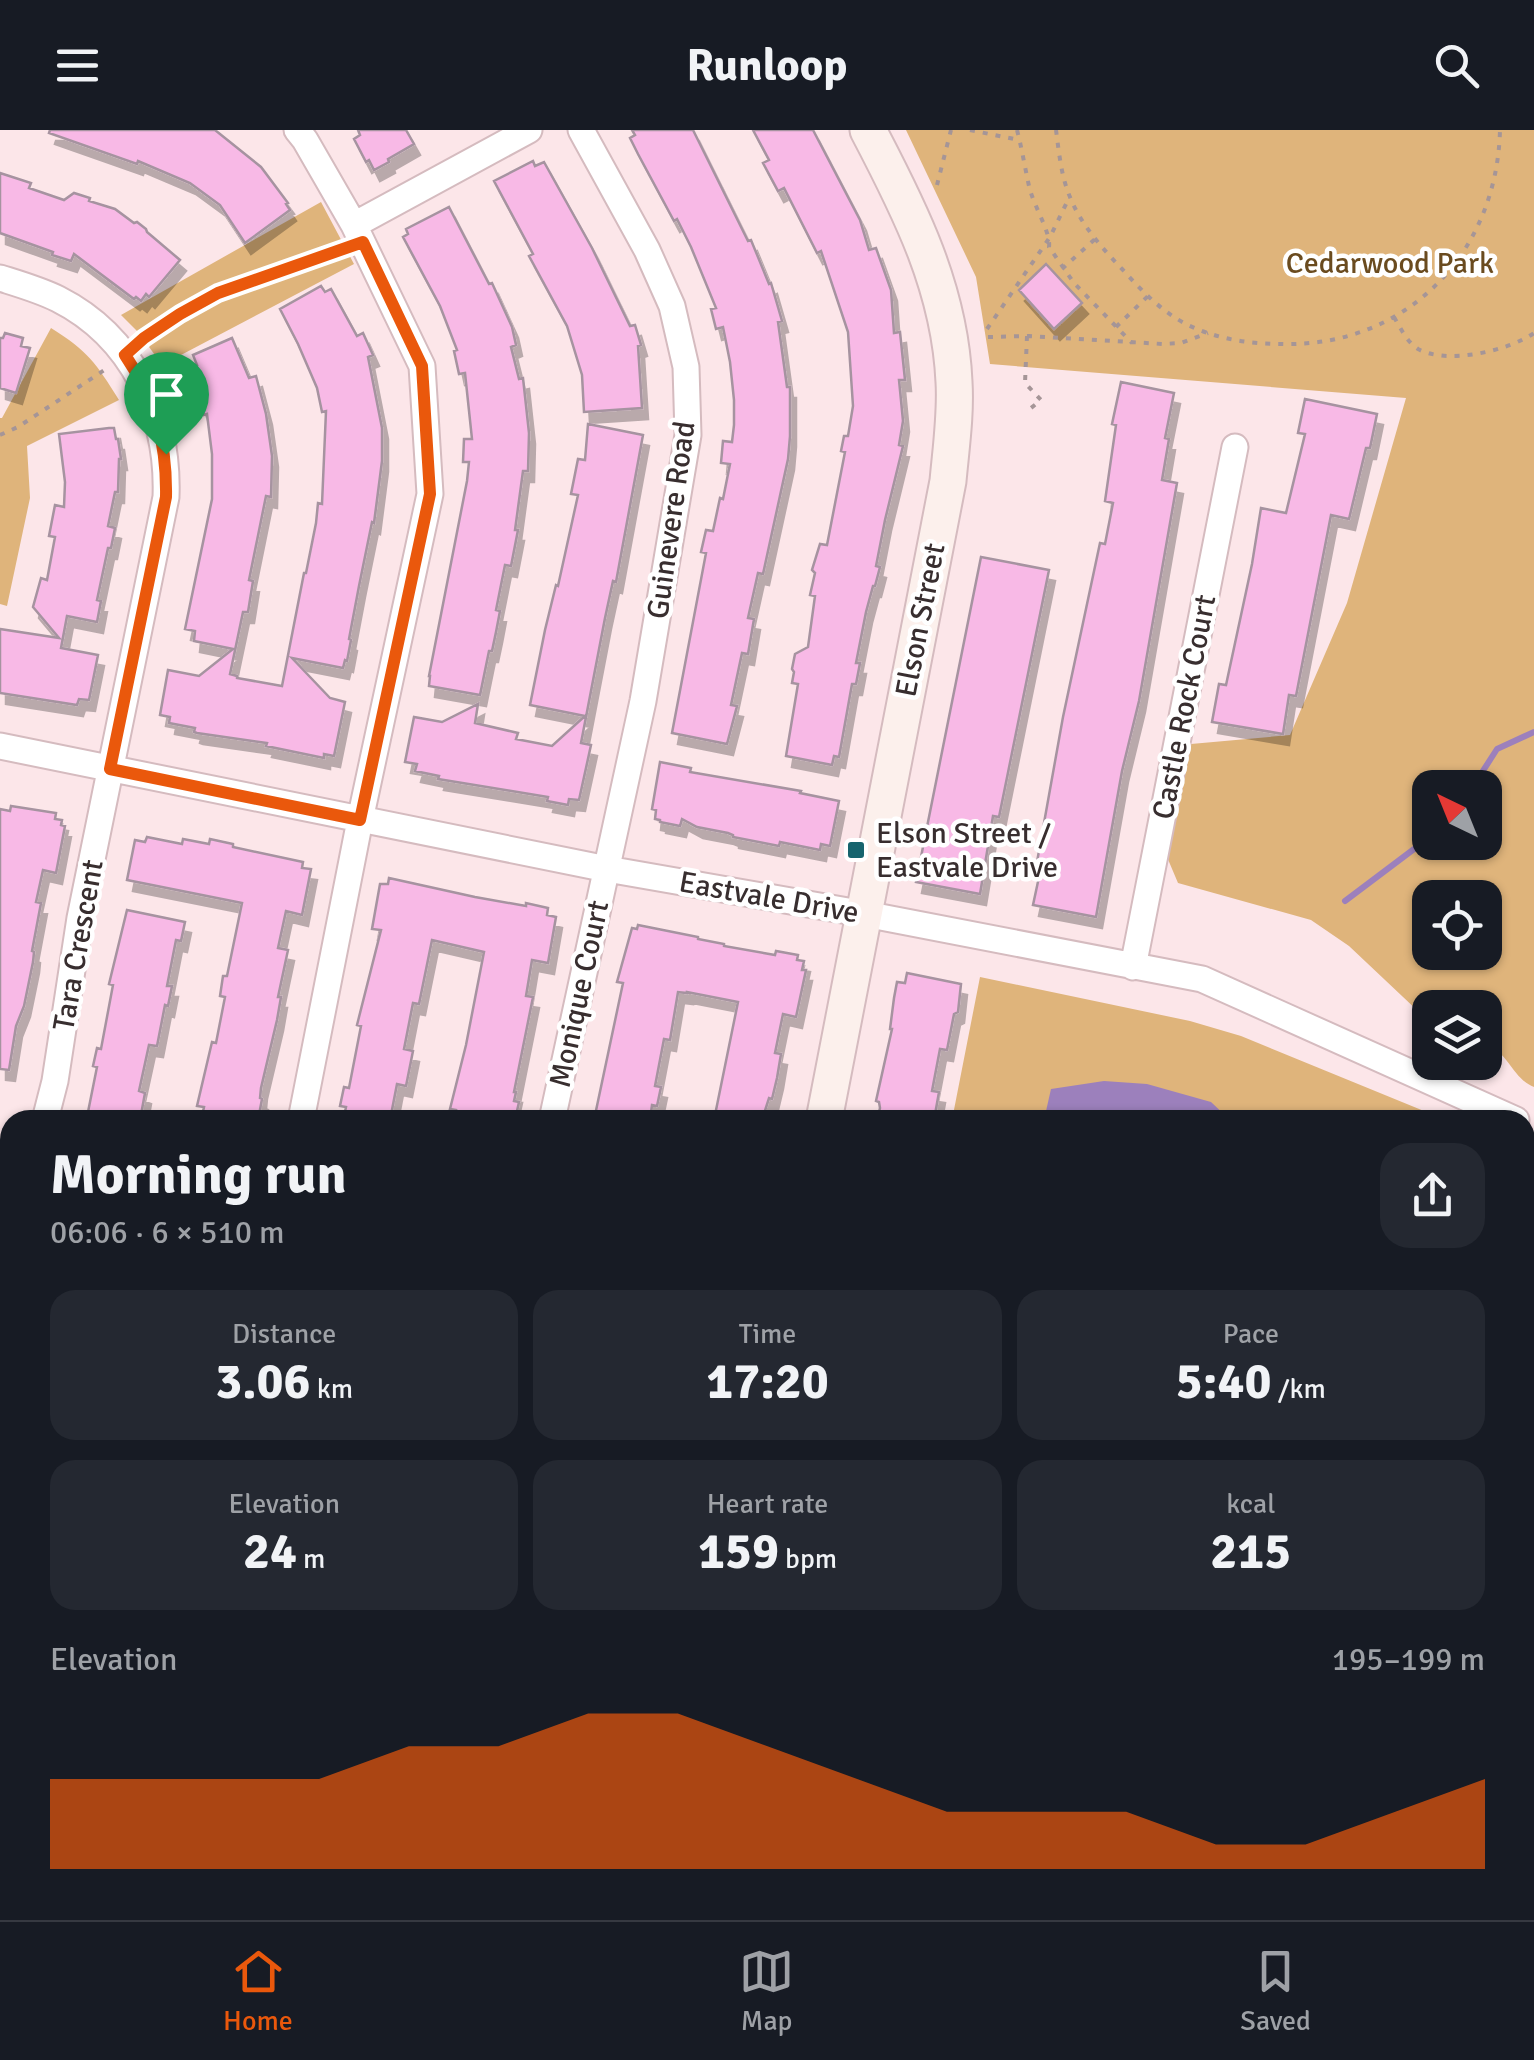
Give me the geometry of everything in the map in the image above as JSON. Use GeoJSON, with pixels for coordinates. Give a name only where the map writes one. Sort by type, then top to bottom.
{"type":"FeatureCollection","features":[{"type":"Feature","properties":{"kind":"street"},"geometry":{"type":"LineString","coordinates":[[297,130],[358,234],[422,366],[430,494],[303,1110]]}},
{"type":"Feature","properties":{"kind":"street"},"geometry":{"type":"LineString","coordinates":[[358,234],[529,130]]}},
{"type":"Feature","properties":{"kind":"street","name":"Guinevere Road"},"geometry":{"type":"LineString","coordinates":[[581,130],[647,250],[672,306],[686,367],[688,418],[643,700],[607,868]]}},
{"type":"Feature","properties":{"kind":"street","name":"Elson Street"},"geometry":{"type":"LineString","coordinates":[[826,1110],[948,481],[954,383],[948,326],[934,272],[916,224],[868,130]]}},
{"type":"Feature","properties":{"kind":"street","name":"Tara Crescent"},"geometry":{"type":"LineString","coordinates":[[0,278],[77,310],[125,355],[148,391],[166,454],[166,497],[80,918],[47,1110]]}},
{"type":"Feature","properties":{"kind":"street","name":"Castle Rock Court"},"geometry":{"type":"LineString","coordinates":[[1132,966],[1235,446]]}},
{"type":"Feature","properties":{"kind":"street","name":"Eastvale Drive"},"geometry":{"type":"LineString","coordinates":[[0,746],[607,868],[1202,979],[1494,1110]]}},
{"type":"Feature","properties":{"kind":"street","name":"Monique Court"},"geometry":{"type":"LineString","coordinates":[[554,1110],[607,868]]}},
{"type":"Feature","properties":{"kind":"path"},"geometry":{"type":"LineString","coordinates":[[937,185],[950,130]]}},
{"type":"Feature","properties":{"kind":"path"},"geometry":{"type":"LineString","coordinates":[[970,130],[1020,140]]}},
{"type":"Feature","properties":{"kind":"path"},"geometry":{"type":"LineString","coordinates":[[1018,130],[1030,188],[1050,237],[1049,248],[1062,269],[1132,343]]}},
{"type":"Feature","properties":{"kind":"path"},"geometry":{"type":"LineString","coordinates":[[1056,130],[1070,197],[1096,239],[1148,296],[1174,317],[1208,333],[1254,344],[1316,343],[1351,335],[1394,318],[1432,291],[1453,268],[1483,214],[1498,162],[1500,130]]}},
{"type":"Feature","properties":{"kind":"path"},"geometry":{"type":"LineString","coordinates":[[987,329],[1050,237],[1070,197]]}},
{"type":"Feature","properties":{"kind":"path"},"geometry":{"type":"LineString","coordinates":[[1,436],[87,384],[144,338],[218,293],[358,234]]}},
{"type":"Feature","properties":{"kind":"path"},"geometry":{"type":"LineString","coordinates":[[1062,269],[1096,239]]}},
{"type":"Feature","properties":{"kind":"path"},"geometry":{"type":"LineString","coordinates":[[1116,327],[1148,296]]}},
{"type":"Feature","properties":{"kind":"path"},"geometry":{"type":"LineString","coordinates":[[1394,318],[1414,346],[1430,353],[1484,354],[1534,333]]}},
{"type":"Feature","properties":{"kind":"path"},"geometry":{"type":"LineString","coordinates":[[988,336],[1175,344],[1208,333]]}},
{"type":"Feature","properties":{"kind":"path"},"geometry":{"type":"LineString","coordinates":[[1027,336],[1025,384],[1041,400],[1032,408]]}},
{"type":"Feature","properties":{"kind":"green space","name":"Cedarwood Park"},"geometry":{"type":"Polygon","coordinates":[[[906,130],[1534,130],[1534,1087],[1502,1055],[1502,990],[1412,990],[1412,1005],[1349,946],[1311,920],[1178,883],[1156,831],[1163,769],[1191,744],[1290,735],[1347,603],[1406,398],[990,364],[976,277],[906,130]]]}},
{"type":"Feature","properties":{"kind":"green space"},"geometry":{"type":"Polygon","coordinates":[[[321,202],[354,264],[162,365],[121,315],[321,202]]]}},
{"type":"Feature","properties":{"kind":"green space"},"geometry":{"type":"Polygon","coordinates":[[[51,328],[90,359],[119,400],[27,446],[30,498],[7,606],[0,604],[0,418],[51,328]]]}},
{"type":"Feature","properties":{"kind":"green space"},"geometry":{"type":"Polygon","coordinates":[[[980,977],[1190,1021],[1241,1036],[1422,1110],[954,1110],[980,977]]]}},
{"type":"Feature","properties":{"kind":"shaded area"},"geometry":{"type":"Polygon","coordinates":[[[1104,1081],[1147,1084],[1211,1102],[1219,1110],[1046,1110],[1051,1089],[1104,1081]]]}},
{"type":"Feature","properties":{"kind":"building"},"geometry":{"type":"Polygon","coordinates":[[[215,130],[261,167],[290,210],[245,243],[220,205],[190,183],[138,161],[137,164],[49,133],[215,130]]]}},
{"type":"Feature","properties":{"kind":"building"},"geometry":{"type":"Polygon","coordinates":[[[358,130],[406,130],[414,144],[374,170],[354,139],[360,135],[358,130]]]}},
{"type":"Feature","properties":{"kind":"building"},"geometry":{"type":"Polygon","coordinates":[[[632,130],[693,130],[748,241],[751,240],[771,283],[782,321],[778,322],[790,387],[788,459],[763,574],[758,573],[748,618],[754,619],[748,654],[742,653],[731,705],[737,706],[727,744],[672,733],[706,553],[701,552],[706,530],[713,531],[730,464],[721,463],[723,441],[732,442],[734,425],[730,362],[723,327],[716,329],[711,309],[716,308],[691,247],[638,154],[630,138],[635,135],[632,130]]]}},
{"type":"Feature","properties":{"kind":"building"},"geometry":{"type":"Polygon","coordinates":[[[753,130],[813,130],[860,220],[869,250],[876,248],[891,290],[894,333],[900,332],[905,380],[899,380],[903,421],[899,445],[903,446],[876,566],[880,567],[866,612],[856,684],[852,684],[839,757],[834,756],[832,765],[786,756],[798,684],[792,683],[792,669],[795,654],[808,647],[815,596],[810,595],[815,573],[812,570],[820,544],[827,545],[845,452],[841,451],[853,406],[848,332],[821,251],[817,253],[784,188],[778,191],[763,163],[769,160],[753,130]]]}},
{"type":"Feature","properties":{"kind":"building"},"geometry":{"type":"Polygon","coordinates":[[[533,161],[535,166],[544,162],[630,326],[635,325],[641,345],[638,346],[642,408],[584,412],[582,375],[567,326],[494,181],[533,161]]]}},
{"type":"Feature","properties":{"kind":"building"},"geometry":{"type":"Polygon","coordinates":[[[0,173],[64,200],[74,193],[115,209],[146,229],[180,260],[149,297],[146,294],[141,301],[134,299],[74,254],[71,261],[0,233],[0,173]]]}},
{"type":"Feature","properties":{"kind":"building"},"geometry":{"type":"Polygon","coordinates":[[[449,207],[512,327],[516,345],[511,347],[519,379],[523,378],[529,433],[528,471],[523,471],[518,530],[511,566],[505,565],[496,632],[480,695],[429,686],[467,481],[469,462],[463,462],[464,439],[472,439],[465,373],[459,374],[454,351],[457,350],[440,306],[403,237],[408,234],[406,229],[449,207]]]}},
{"type":"Feature","properties":{"kind":"building"},"geometry":{"type":"Polygon","coordinates":[[[1046,264],[1082,303],[1054,329],[1019,290],[1046,264]]]}},
{"type":"Feature","properties":{"kind":"building"},"geometry":{"type":"Polygon","coordinates":[[[321,286],[325,292],[331,289],[357,336],[363,333],[373,355],[368,357],[382,428],[374,523],[347,661],[343,668],[292,658],[330,698],[345,702],[334,756],[324,754],[324,758],[266,746],[267,743],[197,733],[195,728],[169,723],[170,717],[160,715],[168,670],[199,676],[233,649],[194,641],[195,631],[185,629],[212,499],[207,414],[204,415],[188,369],[197,365],[193,355],[232,338],[249,378],[256,376],[272,456],[271,497],[266,496],[249,580],[253,581],[248,612],[243,612],[230,674],[282,686],[318,503],[322,504],[326,411],[322,412],[317,388],[280,309],[321,286]]]}},
{"type":"Feature","properties":{"kind":"building"},"geometry":{"type":"Polygon","coordinates":[[[5,333],[23,338],[21,346],[30,348],[16,393],[0,388],[0,338],[5,333]]]}},
{"type":"Feature","properties":{"kind":"building"},"geometry":{"type":"Polygon","coordinates":[[[1121,382],[1174,393],[1162,480],[1177,483],[1096,917],[1033,905],[1063,717],[1100,543],[1105,544],[1113,503],[1105,501],[1116,425],[1112,424],[1121,382]]]}},
{"type":"Feature","properties":{"kind":"building"},"geometry":{"type":"Polygon","coordinates":[[[1305,399],[1377,414],[1370,448],[1366,448],[1349,519],[1331,515],[1296,696],[1289,695],[1283,734],[1212,722],[1219,684],[1226,685],[1261,508],[1286,513],[1305,434],[1298,433],[1305,399]]]}},
{"type":"Feature","properties":{"kind":"building"},"geometry":{"type":"Polygon","coordinates":[[[588,424],[643,435],[581,743],[591,745],[579,800],[569,799],[568,805],[547,801],[548,797],[438,779],[439,776],[415,771],[417,764],[405,762],[414,717],[442,722],[478,704],[475,723],[518,733],[516,739],[552,746],[585,716],[530,705],[578,495],[571,494],[578,459],[585,460],[588,424]]]}},
{"type":"Feature","properties":{"kind":"building"},"geometry":{"type":"Polygon","coordinates":[[[114,428],[121,459],[118,492],[108,526],[115,528],[97,600],[101,601],[97,622],[67,616],[61,648],[98,655],[89,700],[79,699],[77,705],[0,693],[0,629],[59,638],[33,607],[41,578],[47,580],[55,537],[49,536],[55,505],[64,507],[59,434],[114,428]]]}},
{"type":"Feature","properties":{"kind":"building"},"geometry":{"type":"Polygon","coordinates":[[[981,557],[1049,570],[999,817],[993,816],[980,894],[916,882],[981,557]]]}},
{"type":"Feature","properties":{"kind":"building"},"geometry":{"type":"Polygon","coordinates":[[[660,762],[691,768],[690,772],[839,801],[830,846],[821,844],[820,850],[780,842],[779,846],[697,827],[682,819],[680,826],[660,822],[652,809],[660,762]]]}},
{"type":"Feature","properties":{"kind":"building"},"geometry":{"type":"Polygon","coordinates":[[[11,806],[56,813],[55,819],[62,820],[61,825],[65,826],[56,873],[43,870],[36,902],[41,903],[33,962],[9,1070],[0,1069],[0,809],[10,811],[11,806]]]}},
{"type":"Feature","properties":{"kind":"building"},"geometry":{"type":"Polygon","coordinates":[[[147,837],[182,844],[183,839],[209,844],[210,839],[303,862],[302,868],[311,869],[302,915],[286,911],[278,948],[288,950],[260,1110],[203,1110],[197,1106],[212,1042],[216,1043],[225,997],[220,996],[223,976],[227,976],[242,903],[127,880],[135,840],[145,842],[147,837]]]}},
{"type":"Feature","properties":{"kind":"building"},"geometry":{"type":"Polygon","coordinates":[[[389,878],[475,897],[526,903],[548,908],[547,915],[556,917],[548,963],[532,960],[526,996],[533,997],[514,1092],[514,1101],[519,1102],[517,1110],[450,1109],[484,952],[432,940],[419,1004],[413,1003],[404,1049],[413,1051],[406,1086],[397,1084],[392,1110],[345,1110],[340,1106],[344,1087],[349,1088],[361,1026],[357,1025],[381,930],[372,929],[380,884],[388,884],[389,878]]]}},
{"type":"Feature","properties":{"kind":"building"},"geometry":{"type":"Polygon","coordinates":[[[127,910],[185,922],[181,941],[176,940],[167,986],[172,986],[157,1046],[149,1045],[139,1091],[145,1093],[142,1110],[88,1110],[97,1067],[93,1066],[97,1048],[101,1049],[113,985],[109,984],[127,910]]]}},
{"type":"Feature","properties":{"kind":"building"},"geometry":{"type":"Polygon","coordinates":[[[638,925],[724,946],[798,955],[797,960],[804,961],[802,970],[806,970],[796,1017],[783,1014],[775,1053],[781,1054],[777,1078],[765,1110],[716,1110],[738,1002],[678,992],[670,1040],[664,1039],[655,1086],[661,1087],[657,1106],[652,1105],[651,1110],[596,1110],[623,983],[617,982],[632,928],[637,929],[638,925]]]}},
{"type":"Feature","properties":{"kind":"building"},"geometry":{"type":"Polygon","coordinates":[[[907,973],[961,984],[947,1050],[940,1049],[932,1091],[939,1092],[936,1110],[880,1110],[876,1101],[892,1029],[897,982],[905,983],[907,973]]]}},
{"type":"Feature","properties":{"kind":"waterway"},"geometry":{"type":"LineString","coordinates":[[1484,770],[1497,749],[1534,732]]}},
{"type":"Feature","properties":{"kind":"waterway"},"geometry":{"type":"LineString","coordinates":[[1345,901],[1412,851]]}},
{"type":"Feature","properties":{"kind":"place","name":"Elson Street / Eastvale Drive"},"geometry":{"type":"Point","coordinates":[856,850]}},
{"type":"Feature","properties":{"kind":"route"},"geometry":{"type":"LineString","coordinates":[[363,242],[422,366],[430,494],[360,820],[110,769],[166,497],[166,454],[148,391],[125,355],[180,314],[218,293],[363,242]]}}]}
